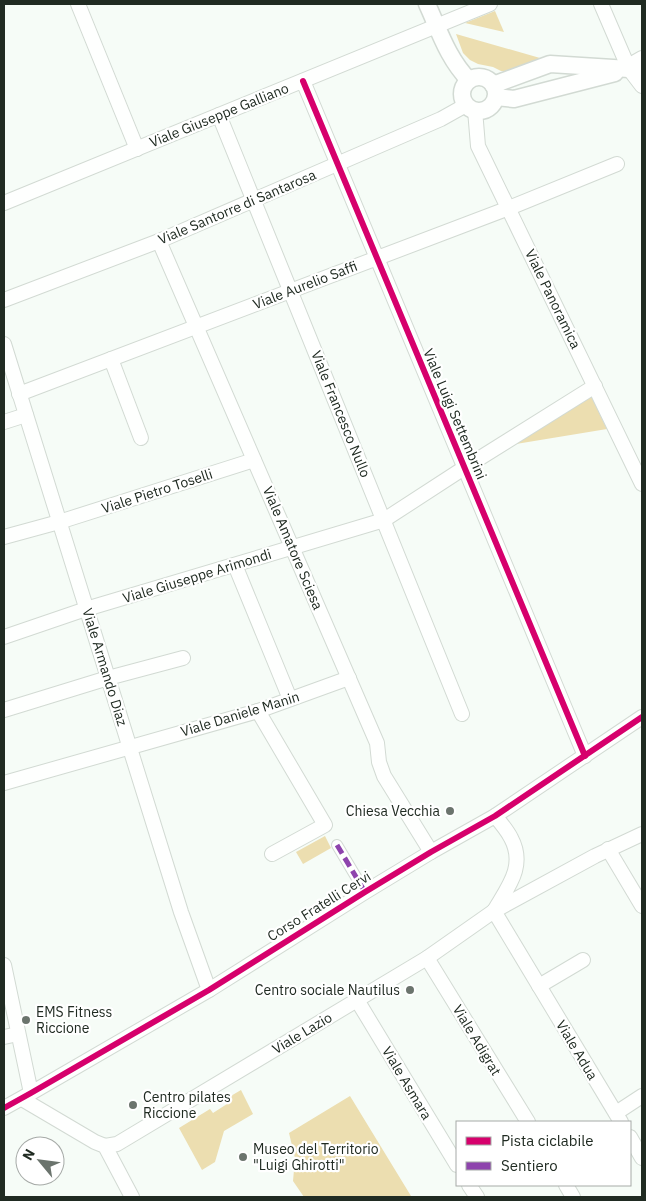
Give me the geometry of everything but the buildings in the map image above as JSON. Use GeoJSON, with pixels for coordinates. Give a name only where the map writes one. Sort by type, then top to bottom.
{"type":"FeatureCollection","features":[{"type":"Feature","properties":{"kind":"street"},"geometry":{"type":"LineString","coordinates":[[78,4],[137,149]]}},
{"type":"Feature","properties":{"kind":"street"},"geometry":{"type":"LineString","coordinates":[[427,4],[452,59],[469,80]]}},
{"type":"Feature","properties":{"kind":"street","name":"Viale Giuseppe Galliano"},"geometry":{"type":"LineString","coordinates":[[4,204],[490,4]]}},
{"type":"Feature","properties":{"kind":"street"},"geometry":{"type":"LineString","coordinates":[[600,4],[636,69],[642,86]]}},
{"type":"Feature","properties":{"kind":"street"},"geometry":{"type":"LineString","coordinates":[[636,69],[635,62],[642,58]]}},
{"type":"Feature","properties":{"kind":"street"},"geometry":{"type":"LineString","coordinates":[[494,91],[550,64],[636,69]]}},
{"type":"Feature","properties":{"kind":"street"},"geometry":{"type":"LineString","coordinates":[[494,91],[492,104],[482,110],[470,108],[462,97],[463,87],[474,77],[487,79],[494,91],[514,99],[636,69]]}},
{"type":"Feature","properties":{"kind":"street","name":"Viale Luigi Settembrini"},"geometry":{"type":"LineString","coordinates":[[302,81],[585,756]]}},
{"type":"Feature","properties":{"kind":"street","name":"Viale Santorre di Santarosa"},"geometry":{"type":"LineString","coordinates":[[4,300],[159,241],[470,108]]}},
{"type":"Feature","properties":{"kind":"street","name":"Viale Panoramica"},"geometry":{"type":"LineString","coordinates":[[470,108],[478,146],[642,484]]}},
{"type":"Feature","properties":{"kind":"street","name":"Viale Francesco Nullo"},"geometry":{"type":"LineString","coordinates":[[219,116],[462,714]]}},
{"type":"Feature","properties":{"kind":"street","name":"Viale Aurelio Saffi"},"geometry":{"type":"LineString","coordinates":[[19,394],[509,208],[617,164]]}},
{"type":"Feature","properties":{"kind":"street","name":"Viale Amatore Sciesa"},"geometry":{"type":"LineString","coordinates":[[159,241],[377,743],[379,762],[384,776],[431,852]]}},
{"type":"Feature","properties":{"kind":"street","name":"Viale Armando Diaz"},"geometry":{"type":"LineString","coordinates":[[4,344],[162,853],[208,990]]}},
{"type":"Feature","properties":{"kind":"street"},"geometry":{"type":"LineString","coordinates":[[111,359],[141,438]]}},
{"type":"Feature","properties":{"kind":"street","name":"Viale Giuseppe Arimondi"},"geometry":{"type":"LineString","coordinates":[[4,636],[86,609],[384,520],[594,386]]}},
{"type":"Feature","properties":{"kind":"street"},"geometry":{"type":"LineString","coordinates":[[4,422],[26,415]]}},
{"type":"Feature","properties":{"kind":"street","name":"Viale Pietro Toselli"},"geometry":{"type":"LineString","coordinates":[[4,537],[59,522],[254,460]]}},
{"type":"Feature","properties":{"kind":"street"},"geometry":{"type":"LineString","coordinates":[[235,565],[290,700]]}},
{"type":"Feature","properties":{"kind":"street"},"geometry":{"type":"LineString","coordinates":[[4,710],[108,678],[183,658]]}},
{"type":"Feature","properties":{"kind":"street","name":"Viale Daniele Manin"},"geometry":{"type":"LineString","coordinates":[[4,783],[258,711],[349,678]]}},
{"type":"Feature","properties":{"kind":"street"},"geometry":{"type":"LineString","coordinates":[[258,711],[325,825],[272,854]]}},
{"type":"Feature","properties":{"kind":"street","name":"Corso Fratelli Cervi"},"geometry":{"type":"LineString","coordinates":[[4,1108],[208,990],[365,892],[495,816],[642,717]]}},
{"type":"Feature","properties":{"kind":"street","name":"Viale Lazio"},"geometry":{"type":"LineString","coordinates":[[494,911],[510,886],[517,868],[517,854],[511,838],[495,816]]}},
{"type":"Feature","properties":{"kind":"street","name":"Viale Lazio"},"geometry":{"type":"LineString","coordinates":[[105,1146],[117,1144],[427,958],[494,911],[595,856],[642,834]]}},
{"type":"Feature","properties":{"kind":"street"},"geometry":{"type":"LineString","coordinates":[[337,845],[365,892]]}},
{"type":"Feature","properties":{"kind":"street"},"geometry":{"type":"LineString","coordinates":[[608,850],[642,906]]}},
{"type":"Feature","properties":{"kind":"street","name":"Viale Adua"},"geometry":{"type":"LineString","coordinates":[[494,911],[618,1118],[642,1096]]}},
{"type":"Feature","properties":{"kind":"street","name":"Viale Adigrat"},"geometry":{"type":"LineString","coordinates":[[427,958],[527,1121]]}},
{"type":"Feature","properties":{"kind":"street"},"geometry":{"type":"LineString","coordinates":[[539,986],[583,960]]}},
{"type":"Feature","properties":{"kind":"street"},"geometry":{"type":"LineString","coordinates":[[4,965],[18,1034],[26,1096],[95,1142],[105,1146],[132,1197]]}},
{"type":"Feature","properties":{"kind":"street","name":"Viale Asmara"},"geometry":{"type":"LineString","coordinates":[[357,1000],[456,1163]]}},
{"type":"Feature","properties":{"kind":"street"},"geometry":{"type":"LineString","coordinates":[[4,1038],[18,1034]]}},
{"type":"Feature","properties":{"kind":"street"},"geometry":{"type":"LineString","coordinates":[[631,1139],[642,1158]]}},
{"type":"Feature","properties":{"kind":"street"},"geometry":{"type":"LineString","coordinates":[[470,1186],[477,1197]]}},
{"type":"Feature","properties":{"kind":"street"},"geometry":{"type":"LineString","coordinates":[[567,1186],[573,1197]]}},
{"type":"Feature","properties":{"kind":"shaded area"},"geometry":{"type":"Polygon","coordinates":[[[495,11],[504,32],[465,23],[495,11]]]}},
{"type":"Feature","properties":{"kind":"shaded area"},"geometry":{"type":"Polygon","coordinates":[[[456,34],[540,58],[508,71],[501,71],[470,60],[463,53],[456,34]]]}},
{"type":"Feature","properties":{"kind":"shaded area"},"geometry":{"type":"Polygon","coordinates":[[[591,396],[607,429],[516,444],[591,396]]]}},
{"type":"Feature","properties":{"kind":"shaded area"},"geometry":{"type":"Polygon","coordinates":[[[325,836],[331,848],[303,864],[296,852],[325,836]]]}},
{"type":"Feature","properties":{"kind":"shaded area"},"geometry":{"type":"Polygon","coordinates":[[[241,1090],[253,1114],[224,1131],[215,1162],[202,1170],[179,1128],[210,1109],[213,1113],[227,1104],[224,1100],[241,1090]]]}},
{"type":"Feature","properties":{"kind":"shaded area"},"geometry":{"type":"Polygon","coordinates":[[[350,1096],[411,1196],[304,1197],[293,1181],[295,1158],[289,1133],[350,1096]]]}},
{"type":"Feature","properties":{"kind":"marked path"},"geometry":{"type":"LineString","coordinates":[[337,845],[365,892]]}},
{"type":"Feature","properties":{"kind":"cycle path"},"geometry":{"type":"LineString","coordinates":[[303,81],[585,756]]}},
{"type":"Feature","properties":{"kind":"cycle path"},"geometry":{"type":"LineString","coordinates":[[4,1108],[209,990],[365,892],[495,816],[642,717]]}},
{"type":"Feature","properties":{"kind":"place","name":"Chiesa Vecchia"},"geometry":{"type":"Point","coordinates":[450,811]}},
{"type":"Feature","properties":{"kind":"place","name":"Centro sociale Nautilus"},"geometry":{"type":"Point","coordinates":[410,990]}},
{"type":"Feature","properties":{"kind":"place","name":"EMS Fitness Riccione"},"geometry":{"type":"Point","coordinates":[26,1020]}},
{"type":"Feature","properties":{"kind":"place","name":"Centro pilates Riccione"},"geometry":{"type":"Point","coordinates":[133,1105]}},
{"type":"Feature","properties":{"kind":"place","name":"Museo del Territorio \"Luigi Ghirotti\""},"geometry":{"type":"Point","coordinates":[243,1157]}}]}
